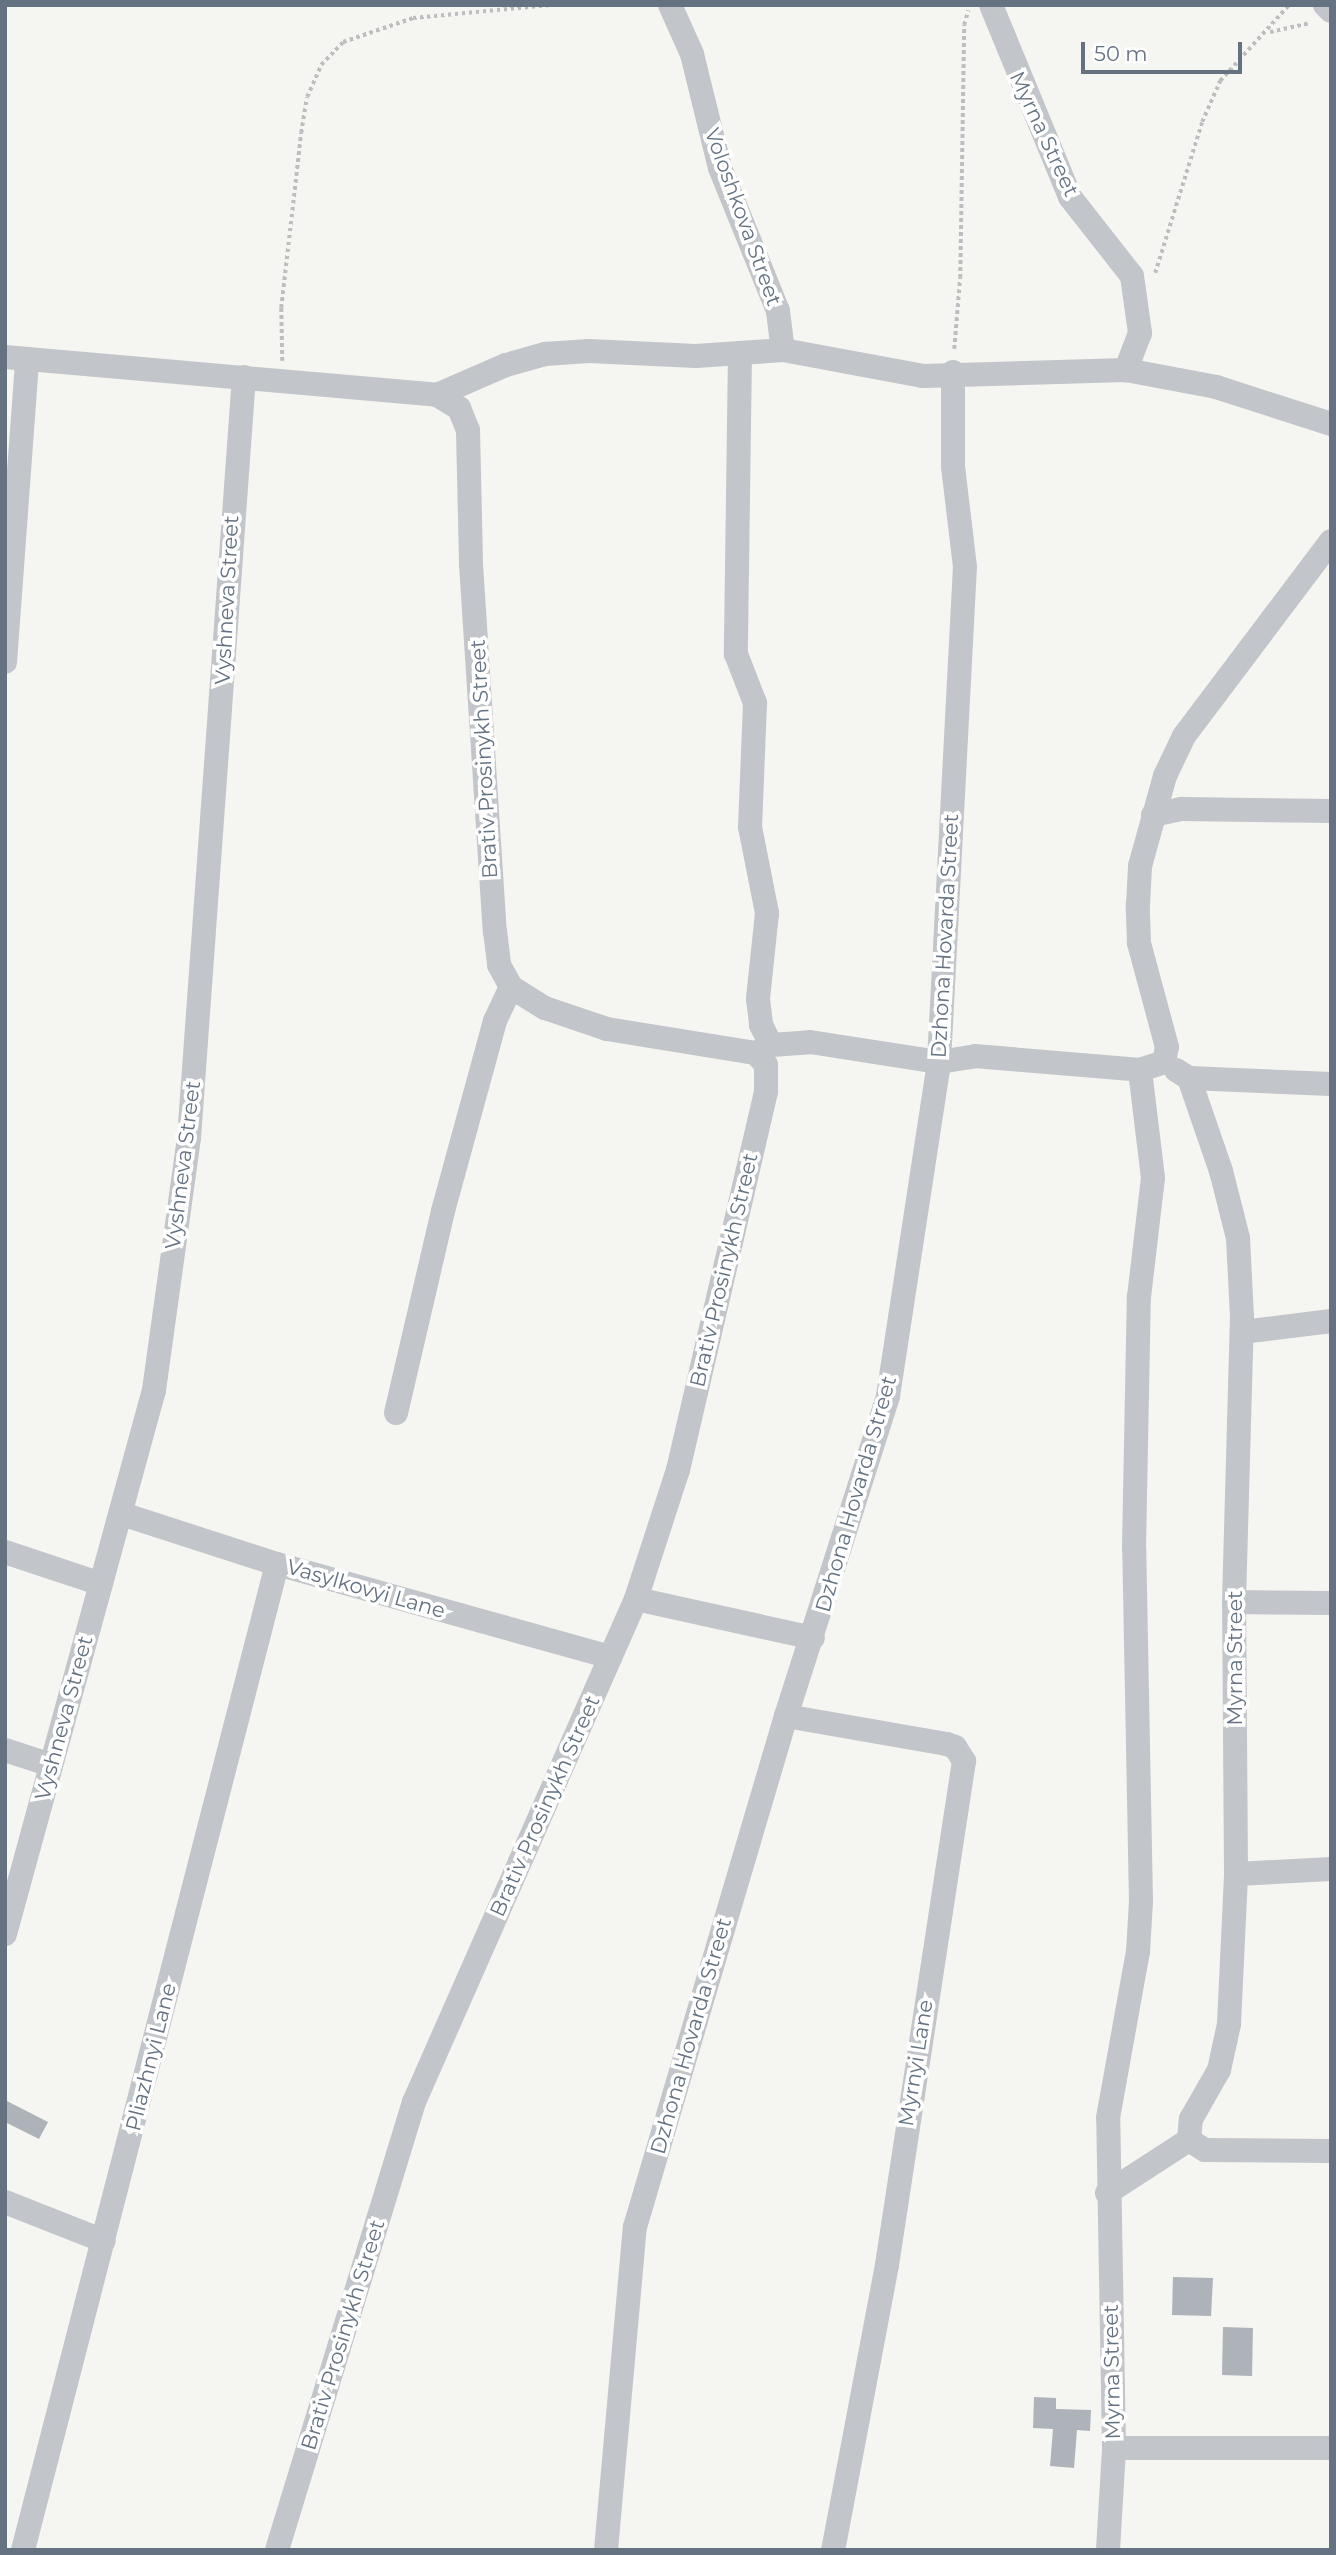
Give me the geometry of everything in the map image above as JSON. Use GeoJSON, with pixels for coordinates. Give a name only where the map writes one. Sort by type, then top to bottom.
{"type":"FeatureCollection","features":[{"type":"Feature","properties":{"kind":"street","name":"Voloshkova Street"},"geometry":{"type":"LineString","coordinates":[[670,5],[692,54],[720,168],[778,311],[783,350]]}},
{"type":"Feature","properties":{"kind":"street","name":"Myrna Street"},"geometry":{"type":"LineString","coordinates":[[991,5],[1070,197],[1132,276],[1140,333],[1126,370]]}},
{"type":"Feature","properties":{"kind":"street"},"geometry":{"type":"LineString","coordinates":[[5,662],[16,359],[275,379],[437,395],[506,365],[545,354],[740,353],[783,350],[923,376],[953,372],[1126,370],[1216,387],[1331,424]]}},
{"type":"Feature","properties":{"kind":"street","name":"Brativ Prosinykh Street"},"geometry":{"type":"LineString","coordinates":[[277,2550],[414,2102],[636,1598],[678,1470],[766,1091],[766,1065],[758,999],[767,913],[750,827],[755,703],[736,644],[740,353]]}},
{"type":"Feature","properties":{"kind":"street","name":"Dzhona Hovarda Street"},"geometry":{"type":"LineString","coordinates":[[606,2550],[635,2227],[786,1716],[888,1396],[939,1062],[965,567],[953,466],[953,372]]}},
{"type":"Feature","properties":{"kind":"street","name":"Vyshneva Street"},"geometry":{"type":"LineString","coordinates":[[5,1934],[154,1390],[189,1138],[244,377]]}},
{"type":"Feature","properties":{"kind":"street","name":"Brativ Prosinykh Street"},"geometry":{"type":"LineString","coordinates":[[437,395],[459,408],[469,438],[471,564],[495,931],[499,965],[511,987]]}},
{"type":"Feature","properties":{"kind":"street"},"geometry":{"type":"LineString","coordinates":[[1164,1062],[1167,1047],[1139,943],[1140,866],[1153,815],[1184,736],[1331,541]]}},
{"type":"Feature","properties":{"kind":"street"},"geometry":{"type":"LineString","coordinates":[[1153,815],[1219,808],[1331,811]]}},
{"type":"Feature","properties":{"kind":"street"},"geometry":{"type":"LineString","coordinates":[[396,1413],[443,1211],[495,1021],[511,987],[545,1007],[607,1028],[764,1049],[810,1042],[939,1062],[975,1056],[1140,1070],[1164,1062],[1189,1077],[1331,1084]]}},
{"type":"Feature","properties":{"kind":"street","name":"Myrna Street"},"geometry":{"type":"LineString","coordinates":[[1108,2550],[1114,2448],[1107,2193],[1108,2118],[1138,1951],[1141,1902],[1134,1548],[1139,1297],[1153,1178],[1140,1070]]}},
{"type":"Feature","properties":{"kind":"street","name":"Myrna Street"},"geometry":{"type":"LineString","coordinates":[[1189,1077],[1222,1171],[1238,1238],[1242,1332],[1234,1602],[1236,1874],[1229,2024],[1219,2070],[1191,2119],[1189,2140]]}},
{"type":"Feature","properties":{"kind":"street"},"geometry":{"type":"LineString","coordinates":[[1242,1332],[1331,1321]]}},
{"type":"Feature","properties":{"kind":"street","name":"Vasylkovyi Lane"},"geometry":{"type":"LineString","coordinates":[[122,1514],[277,1564],[610,1657]]}},
{"type":"Feature","properties":{"kind":"street"},"geometry":{"type":"LineString","coordinates":[[5,1552],[101,1584]]}},
{"type":"Feature","properties":{"kind":"street","name":"Pliazhnyi Lane"},"geometry":{"type":"LineString","coordinates":[[23,2550],[277,1564]]}},
{"type":"Feature","properties":{"kind":"street"},"geometry":{"type":"LineString","coordinates":[[636,1598],[813,1638]]}},
{"type":"Feature","properties":{"kind":"street"},"geometry":{"type":"LineString","coordinates":[[1234,1602],[1331,1603]]}},
{"type":"Feature","properties":{"kind":"street","name":"Myrnyi Lane"},"geometry":{"type":"LineString","coordinates":[[786,1716],[947,1744],[955,1747],[964,1761],[887,2265],[833,2550]]}},
{"type":"Feature","properties":{"kind":"street"},"geometry":{"type":"LineString","coordinates":[[5,1751],[51,1765]]}},
{"type":"Feature","properties":{"kind":"street"},"geometry":{"type":"LineString","coordinates":[[1236,1874],[1331,1869]]}},
{"type":"Feature","properties":{"kind":"street"},"geometry":{"type":"LineString","coordinates":[[1107,2193],[1189,2140],[1205,2150],[1331,2151]]}},
{"type":"Feature","properties":{"kind":"street"},"geometry":{"type":"LineString","coordinates":[[5,2202],[104,2241]]}},
{"type":"Feature","properties":{"kind":"street"},"geometry":{"type":"LineString","coordinates":[[1114,2448],[1331,2448]]}},
{"type":"Feature","properties":{"kind":"path"},"geometry":{"type":"LineString","coordinates":[[275,379],[285,342],[281,308],[301,133],[307,97],[321,65],[343,43],[413,18],[551,5]]}},
{"type":"Feature","properties":{"kind":"path"},"geometry":{"type":"LineString","coordinates":[[953,372],[960,278],[964,25],[970,5]]}},
{"type":"Feature","properties":{"kind":"path"},"geometry":{"type":"LineString","coordinates":[[1152,286],[1202,122],[1220,81],[1268,33],[1289,5]]}},
{"type":"Feature","properties":{"kind":"path"},"geometry":{"type":"LineString","coordinates":[[1268,33],[1325,13]]}},
{"type":"Feature","properties":{"kind":"building"},"geometry":{"type":"Polygon","coordinates":[[[5,2100],[48,2122],[39,2139],[5,2122],[5,2100]]]}},
{"type":"Feature","properties":{"kind":"building"},"geometry":{"type":"Polygon","coordinates":[[[1173,2277],[1213,2278],[1211,2316],[1172,2315],[1173,2277]]]}},
{"type":"Feature","properties":{"kind":"building"},"geometry":{"type":"Polygon","coordinates":[[[1223,2327],[1253,2328],[1252,2376],[1222,2375],[1223,2327]]]}},
{"type":"Feature","properties":{"kind":"building"},"geometry":{"type":"Polygon","coordinates":[[[1034,2397],[1056,2398],[1056,2409],[1091,2410],[1090,2431],[1077,2430],[1074,2468],[1050,2466],[1053,2429],[1033,2428],[1034,2397]]]}}]}
